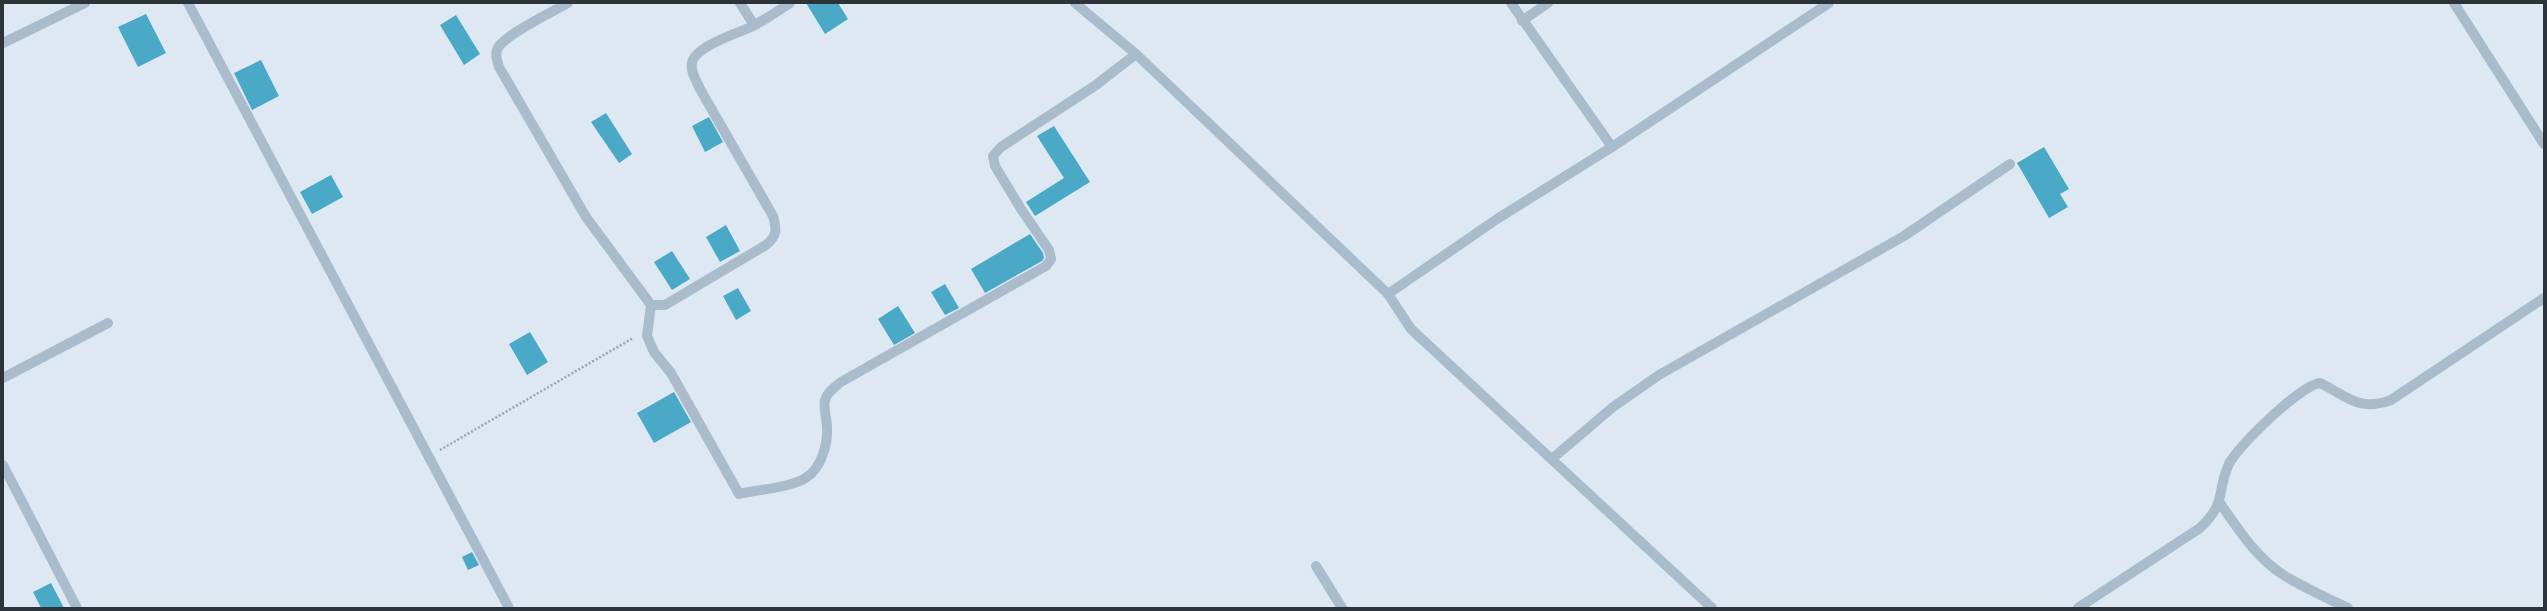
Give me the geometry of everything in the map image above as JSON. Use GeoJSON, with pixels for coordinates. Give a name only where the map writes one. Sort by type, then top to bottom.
{"type":"FeatureCollection","features":[{"type":"Feature","properties":{"kind":"street"},"geometry":{"type":"LineString","coordinates":[[3,43],[85,3]]}},
{"type":"Feature","properties":{"kind":"street"},"geometry":{"type":"LineString","coordinates":[[188,3],[509,608]]}},
{"type":"Feature","properties":{"kind":"street"},"geometry":{"type":"LineString","coordinates":[[568,3],[509,38],[499,46],[496,55],[498,61],[586,217],[651,305],[647,336],[654,352],[671,373],[739,494],[789,484],[807,477],[818,465],[825,446],[828,429],[825,401],[830,391],[841,382],[1046,266],[1051,259],[1049,250],[1021,209],[995,166],[993,156],[1001,147],[1096,85],[1136,54]]}},
{"type":"Feature","properties":{"kind":"street"},"geometry":{"type":"LineString","coordinates":[[740,3],[754,25]]}},
{"type":"Feature","properties":{"kind":"street"},"geometry":{"type":"LineString","coordinates":[[651,305],[665,305],[766,246],[774,238],[777,229],[773,216],[700,89],[691,63],[695,56],[706,47],[754,25],[790,3]]}},
{"type":"Feature","properties":{"kind":"street"},"geometry":{"type":"LineString","coordinates":[[1075,3],[1136,54],[1388,294],[1411,329],[1553,458],[1712,608]]}},
{"type":"Feature","properties":{"kind":"street"},"geometry":{"type":"LineString","coordinates":[[1511,3],[1522,21],[1612,147]]}},
{"type":"Feature","properties":{"kind":"street"},"geometry":{"type":"LineString","coordinates":[[1522,21],[1548,3]]}},
{"type":"Feature","properties":{"kind":"street"},"geometry":{"type":"LineString","coordinates":[[1388,294],[1496,219],[1612,147],[1829,3]]}},
{"type":"Feature","properties":{"kind":"street"},"geometry":{"type":"LineString","coordinates":[[2454,3],[2544,144]]}},
{"type":"Feature","properties":{"kind":"street"},"geometry":{"type":"LineString","coordinates":[[1553,458],[1613,407],[1643,386],[1904,236],[2010,164]]}},
{"type":"Feature","properties":{"kind":"street"},"geometry":{"type":"LineString","coordinates":[[2078,608],[2200,528],[2212,517],[2220,503],[2228,466],[2238,450],[2256,431],[2306,388],[2320,383],[2349,401],[2377,405],[2384,403],[2406,392],[2544,298]]}},
{"type":"Feature","properties":{"kind":"street"},"geometry":{"type":"LineString","coordinates":[[3,378],[108,323]]}},
{"type":"Feature","properties":{"kind":"street"},"geometry":{"type":"LineString","coordinates":[[3,465],[77,608]]}},
{"type":"Feature","properties":{"kind":"street"},"geometry":{"type":"LineString","coordinates":[[2220,503],[2248,541],[2284,576],[2348,608]]}},
{"type":"Feature","properties":{"kind":"street"},"geometry":{"type":"LineString","coordinates":[[1316,566],[1342,608]]}},
{"type":"Feature","properties":{"kind":"path"},"geometry":{"type":"LineString","coordinates":[[428,457],[649,329]]}},
{"type":"Feature","properties":{"kind":"building"},"geometry":{"type":"Polygon","coordinates":[[[806,3],[838,3],[848,19],[825,34],[806,3]]]}},
{"type":"Feature","properties":{"kind":"building"},"geometry":{"type":"Polygon","coordinates":[[[146,14],[166,53],[138,67],[118,27],[146,14]]]}},
{"type":"Feature","properties":{"kind":"building"},"geometry":{"type":"Polygon","coordinates":[[[456,15],[480,54],[464,65],[440,25],[456,15]]]}},
{"type":"Feature","properties":{"kind":"building"},"geometry":{"type":"Polygon","coordinates":[[[261,60],[279,96],[252,110],[234,73],[261,60]]]}},
{"type":"Feature","properties":{"kind":"building"},"geometry":{"type":"Polygon","coordinates":[[[606,113],[632,154],[619,163],[591,122],[606,113]]]}},
{"type":"Feature","properties":{"kind":"building"},"geometry":{"type":"Polygon","coordinates":[[[709,117],[723,142],[705,152],[692,126],[709,117]]]}},
{"type":"Feature","properties":{"kind":"building"},"geometry":{"type":"Polygon","coordinates":[[[1054,126],[1090,182],[1035,216],[1026,202],[1064,178],[1037,136],[1054,126]]]}},
{"type":"Feature","properties":{"kind":"building"},"geometry":{"type":"Polygon","coordinates":[[[2044,147],[2069,189],[2060,194],[2068,207],[2049,218],[2017,163],[2044,147]]]}},
{"type":"Feature","properties":{"kind":"building"},"geometry":{"type":"Polygon","coordinates":[[[331,175],[343,197],[312,214],[300,192],[331,175]]]}},
{"type":"Feature","properties":{"kind":"building"},"geometry":{"type":"Polygon","coordinates":[[[726,225],[740,251],[720,262],[706,237],[726,225]]]}},
{"type":"Feature","properties":{"kind":"building"},"geometry":{"type":"Polygon","coordinates":[[[1030,234],[1043,253],[1044,258],[1042,261],[985,293],[971,269],[1030,234]]]}},
{"type":"Feature","properties":{"kind":"building"},"geometry":{"type":"Polygon","coordinates":[[[672,251],[690,279],[672,290],[654,262],[672,251]]]}},
{"type":"Feature","properties":{"kind":"building"},"geometry":{"type":"Polygon","coordinates":[[[945,284],[959,308],[945,315],[931,292],[945,284]]]}},
{"type":"Feature","properties":{"kind":"building"},"geometry":{"type":"Polygon","coordinates":[[[738,288],[751,311],[736,320],[723,296],[738,288]]]}},
{"type":"Feature","properties":{"kind":"building"},"geometry":{"type":"Polygon","coordinates":[[[898,306],[915,333],[894,345],[878,319],[898,306]]]}},
{"type":"Feature","properties":{"kind":"building"},"geometry":{"type":"Polygon","coordinates":[[[530,332],[548,362],[527,375],[509,344],[530,332]]]}},
{"type":"Feature","properties":{"kind":"building"},"geometry":{"type":"Polygon","coordinates":[[[674,392],[691,422],[654,443],[637,413],[674,392]]]}},
{"type":"Feature","properties":{"kind":"building"},"geometry":{"type":"Polygon","coordinates":[[[472,552],[479,565],[468,570],[462,557],[472,552]]]}},
{"type":"Feature","properties":{"kind":"building"},"geometry":{"type":"Polygon","coordinates":[[[51,583],[64,608],[41,608],[33,592],[51,583]]]}}]}
